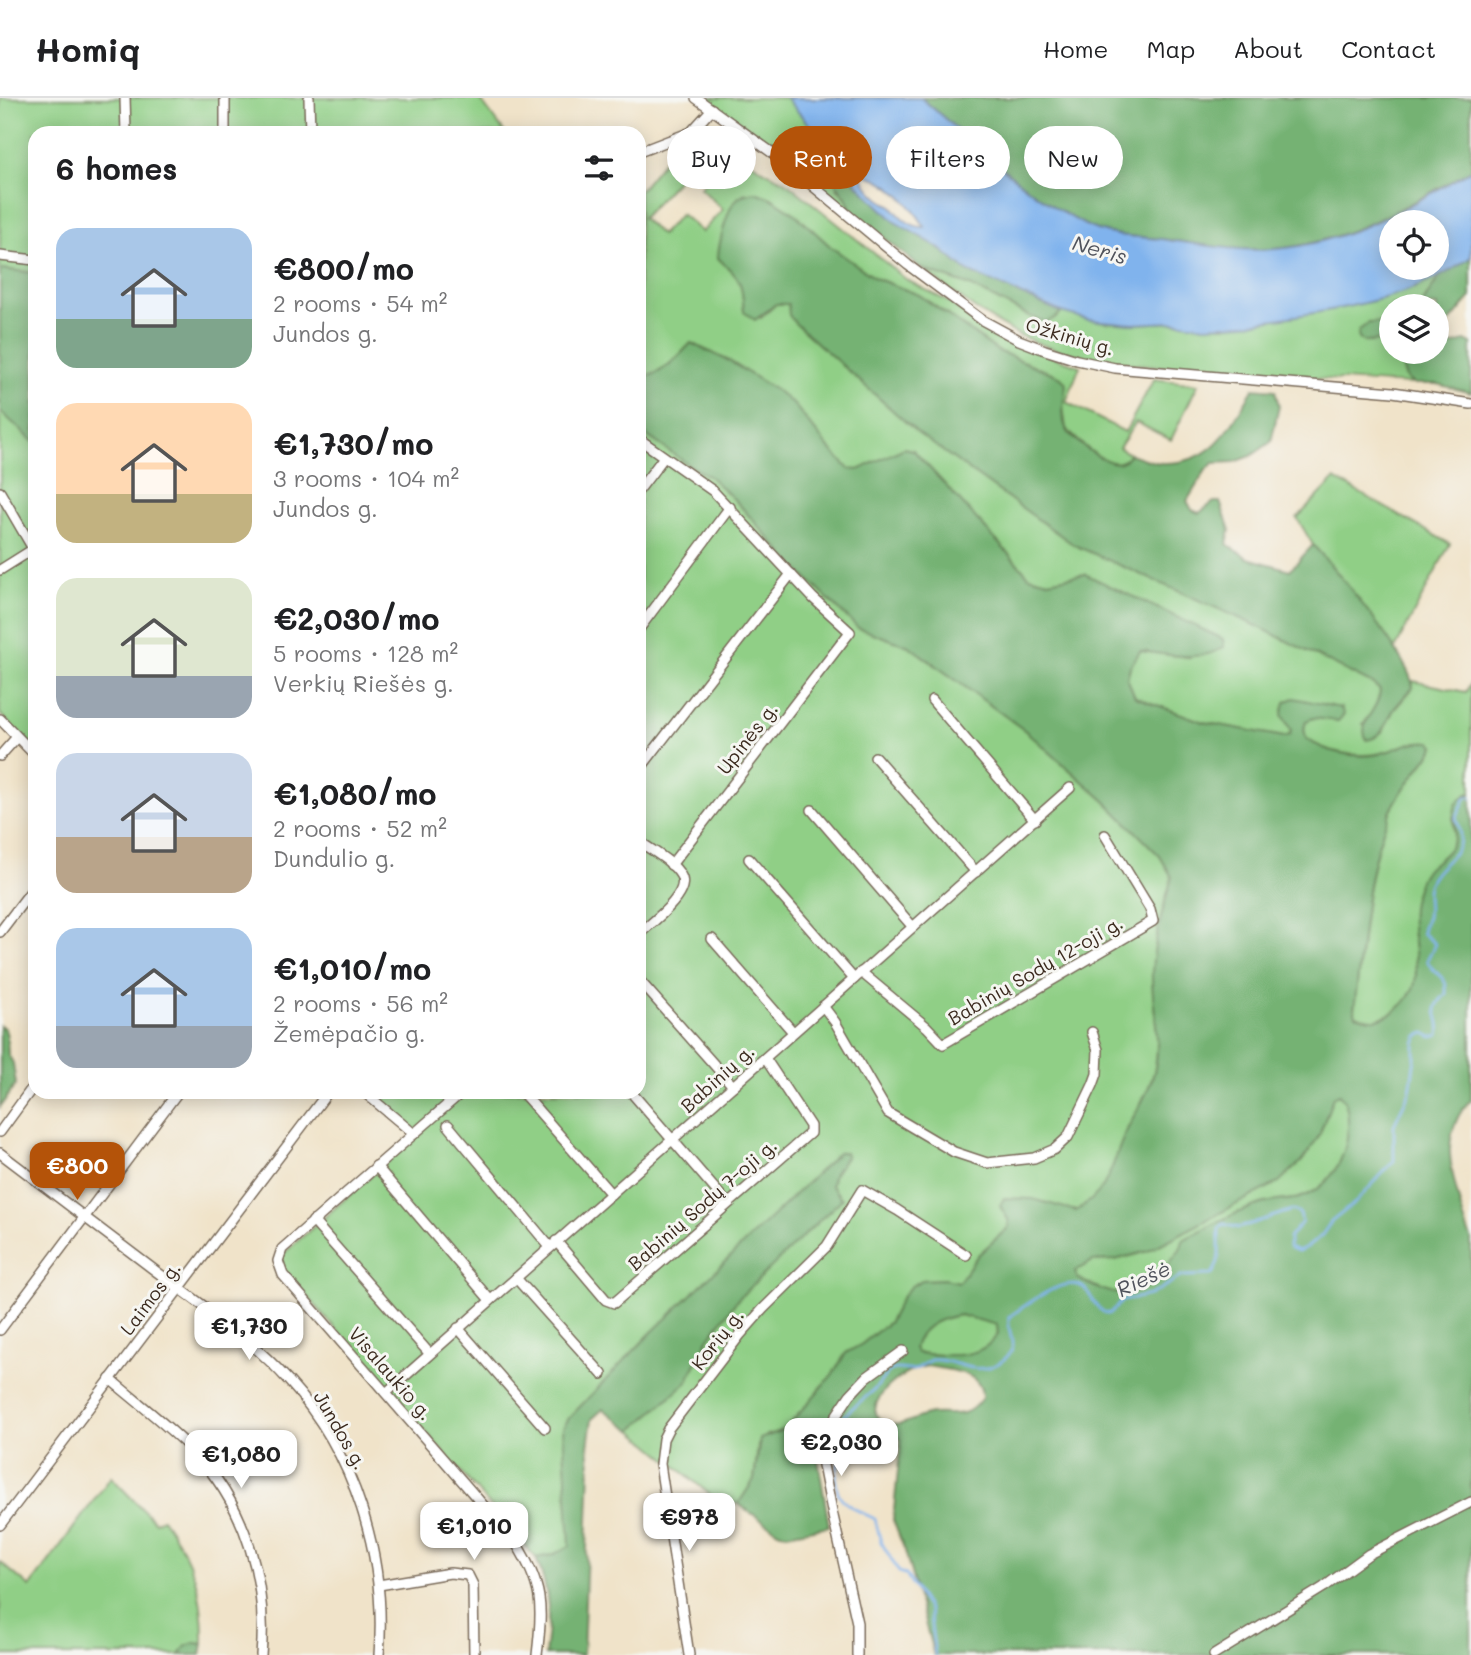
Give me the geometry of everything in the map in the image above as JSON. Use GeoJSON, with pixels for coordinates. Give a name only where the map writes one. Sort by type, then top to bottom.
{"type":"FeatureCollection","features":[{"type":"Feature","properties":{"kind":"street"},"geometry":{"type":"LineString","coordinates":[[125,98],[126,126]]}},
{"type":"Feature","properties":{"kind":"street"},"geometry":{"type":"LineString","coordinates":[[225,98],[225,126]]}},
{"type":"Feature","properties":{"kind":"street"},"geometry":{"type":"LineString","coordinates":[[309,98],[310,126]]}},
{"type":"Feature","properties":{"kind":"street","name":"Ožkinių g."},"geometry":{"type":"LineString","coordinates":[[696,98],[811,183],[908,265],[982,320],[1019,341],[1077,360],[1115,368],[1393,391],[1471,404]]}},
{"type":"Feature","properties":{"kind":"street"},"geometry":{"type":"LineString","coordinates":[[646,149],[691,132],[712,109]]}},
{"type":"Feature","properties":{"kind":"street"},"geometry":{"type":"LineString","coordinates":[[0,256],[28,259]]}},
{"type":"Feature","properties":{"kind":"street"},"geometry":{"type":"LineString","coordinates":[[646,444],[691,474],[730,507],[791,574],[646,761]]}},
{"type":"Feature","properties":{"kind":"street"},"geometry":{"type":"LineString","coordinates":[[646,481],[664,457]]}},
{"type":"Feature","properties":{"kind":"street"},"geometry":{"type":"LineString","coordinates":[[0,492],[28,540]]}},
{"type":"Feature","properties":{"kind":"street"},"geometry":{"type":"LineString","coordinates":[[646,620],[730,507]]}},
{"type":"Feature","properties":{"kind":"street"},"geometry":{"type":"LineString","coordinates":[[0,570],[28,554]]}},
{"type":"Feature","properties":{"kind":"street","name":"Upinės g."},"geometry":{"type":"LineString","coordinates":[[671,865],[850,632],[791,574]]}},
{"type":"Feature","properties":{"kind":"street"},"geometry":{"type":"LineString","coordinates":[[932,700],[1035,820]]}},
{"type":"Feature","properties":{"kind":"street"},"geometry":{"type":"LineString","coordinates":[[0,719],[28,748]]}},
{"type":"Feature","properties":{"kind":"street"},"geometry":{"type":"LineString","coordinates":[[0,756],[17,737]]}},
{"type":"Feature","properties":{"kind":"street"},"geometry":{"type":"LineString","coordinates":[[874,757],[976,872]]}},
{"type":"Feature","properties":{"kind":"street","name":"Babinių g."},"geometry":{"type":"LineString","coordinates":[[386,1393],[1070,788]]}},
{"type":"Feature","properties":{"kind":"street"},"geometry":{"type":"LineString","coordinates":[[812,810],[912,926]]}},
{"type":"Feature","properties":{"kind":"street","name":"Babinių Sodų 12-oji g."},"geometry":{"type":"LineString","coordinates":[[858,976],[927,1027],[943,1044],[1153,920],[1150,909],[1104,835]]}},
{"type":"Feature","properties":{"kind":"street"},"geometry":{"type":"LineString","coordinates":[[646,846],[671,865],[683,880],[681,893],[646,927]]}},
{"type":"Feature","properties":{"kind":"street"},"geometry":{"type":"LineString","coordinates":[[749,859],[858,976]]}},
{"type":"Feature","properties":{"kind":"street"},"geometry":{"type":"LineString","coordinates":[[0,932],[28,895]]}},
{"type":"Feature","properties":{"kind":"street"},"geometry":{"type":"LineString","coordinates":[[712,939],[793,1032]]}},
{"type":"Feature","properties":{"kind":"street"},"geometry":{"type":"LineString","coordinates":[[646,988],[733,1086]]}},
{"type":"Feature","properties":{"kind":"street"},"geometry":{"type":"LineString","coordinates":[[823,1006],[888,1113],[954,1152],[987,1163],[1034,1158],[1055,1149],[1068,1137],[1097,1074],[1098,1050],[1092,1032]]}},
{"type":"Feature","properties":{"kind":"street","name":"Babinių Sodų 7-oji g."},"geometry":{"type":"LineString","coordinates":[[553,1244],[606,1300],[614,1303],[811,1130],[765,1058]]}},
{"type":"Feature","properties":{"kind":"street"},"geometry":{"type":"LineString","coordinates":[[0,1132],[28,1094]]}},
{"type":"Feature","properties":{"kind":"street"},"geometry":{"type":"LineString","coordinates":[[0,1330],[173,1099]]}},
{"type":"Feature","properties":{"kind":"street","name":"Laimos g."},"geometry":{"type":"LineString","coordinates":[[0,1525],[323,1099]]}},
{"type":"Feature","properties":{"kind":"street"},"geometry":{"type":"LineString","coordinates":[[372,1099],[414,1134]]}},
{"type":"Feature","properties":{"kind":"street","name":"Visalaukio g."},"geometry":{"type":"LineString","coordinates":[[454,1099],[282,1249],[279,1268],[516,1543],[528,1561],[541,1599],[542,1618],[537,1655]]}},
{"type":"Feature","properties":{"kind":"street"},"geometry":{"type":"LineString","coordinates":[[528,1099],[611,1194]]}},
{"type":"Feature","properties":{"kind":"street"},"geometry":{"type":"LineString","coordinates":[[637,1099],[727,1203]]}},
{"type":"Feature","properties":{"kind":"street"},"geometry":{"type":"LineString","coordinates":[[448,1125],[553,1244]]}},
{"type":"Feature","properties":{"kind":"street","name":"Jundos g."},"geometry":{"type":"LineString","coordinates":[[0,1153],[227,1324],[296,1388],[333,1444],[360,1503],[379,1585],[382,1624],[379,1655]]}},
{"type":"Feature","properties":{"kind":"street"},"geometry":{"type":"LineString","coordinates":[[376,1166],[489,1300]]}},
{"type":"Feature","properties":{"kind":"street","name":"Korių g."},"geometry":{"type":"LineString","coordinates":[[689,1655],[660,1464],[663,1439],[668,1429],[748,1326],[827,1246],[862,1190],[966,1255]]}},
{"type":"Feature","properties":{"kind":"street"},"geometry":{"type":"LineString","coordinates":[[313,1221],[429,1353]]}},
{"type":"Feature","properties":{"kind":"street"},"geometry":{"type":"LineString","coordinates":[[516,1278],[602,1374]]}},
{"type":"Feature","properties":{"kind":"street"},"geometry":{"type":"LineString","coordinates":[[458,1328],[545,1428]]}},
{"type":"Feature","properties":{"kind":"street"},"geometry":{"type":"LineString","coordinates":[[857,1655],[857,1623],[822,1460],[823,1450],[836,1416],[850,1395],[867,1377],[903,1351]]}},
{"type":"Feature","properties":{"kind":"street"},"geometry":{"type":"LineString","coordinates":[[110,1379],[195,1453],[226,1495],[247,1539],[257,1571],[263,1606],[261,1655]]}},
{"type":"Feature","properties":{"kind":"street"},"geometry":{"type":"LineString","coordinates":[[1214,1655],[1324,1587],[1370,1554],[1471,1502]]}},
{"type":"Feature","properties":{"kind":"street"},"geometry":{"type":"LineString","coordinates":[[379,1585],[450,1573],[468,1575],[472,1585],[474,1655]]}},
{"type":"Feature","properties":{"kind":"green space"},"geometry":{"type":"Polygon","coordinates":[[[0,98],[479,98],[500,126],[28,126],[28,272],[0,269],[0,98]]]}},
{"type":"Feature","properties":{"kind":"green space"},"geometry":{"type":"Polygon","coordinates":[[[706,98],[786,98],[812,126],[770,126],[770,146],[756,136],[756,126],[743,126],[706,98]]]}},
{"type":"Feature","properties":{"kind":"green space"},"geometry":{"type":"Polygon","coordinates":[[[921,98],[1471,98],[1471,170],[1397,210],[1379,210],[1379,219],[1353,230],[1302,245],[1248,250],[1105,232],[1085,225],[1029,189],[1123,189],[1123,126],[1024,126],[1024,185],[1010,174],[1010,126],[954,126],[921,98]]]}},
{"type":"Feature","properties":{"kind":"green space"},"geometry":{"type":"Polygon","coordinates":[[[702,114],[713,126],[692,126],[702,114]]]}},
{"type":"Feature","properties":{"kind":"green space"},"geometry":{"type":"Polygon","coordinates":[[[667,157],[669,189],[646,214],[646,182],[667,157]]]}},
{"type":"Feature","properties":{"kind":"green space"},"geometry":{"type":"Polygon","coordinates":[[[756,165],[770,174],[770,189],[795,189],[907,280],[947,301],[1011,342],[1080,366],[1066,402],[1125,432],[1154,379],[1198,384],[1171,440],[1136,422],[1119,448],[1130,454],[1121,462],[1114,463],[1099,457],[1066,429],[1059,376],[998,351],[919,295],[875,278],[831,247],[794,213],[771,198],[755,192],[743,194],[718,258],[739,281],[744,312],[761,318],[776,304],[788,304],[796,324],[919,434],[1074,545],[1258,626],[1373,684],[1380,690],[1380,701],[1363,724],[1383,732],[1393,711],[1413,688],[1413,681],[1466,692],[1471,682],[1471,793],[1466,794],[1453,816],[1454,838],[1449,850],[1423,874],[1412,931],[1416,983],[1406,1002],[1390,1014],[1371,1021],[1356,1015],[1354,1009],[1374,860],[1389,813],[1435,747],[1431,742],[1408,744],[1384,753],[1349,754],[1313,743],[1306,738],[1304,729],[1306,721],[1313,717],[1338,721],[1341,708],[1288,725],[1290,735],[1284,737],[1203,722],[1135,697],[1127,678],[1140,651],[1188,657],[1085,574],[1048,581],[1029,576],[913,450],[858,470],[849,469],[795,406],[780,393],[729,361],[691,343],[661,370],[646,376],[646,222],[661,235],[681,214],[702,232],[723,209],[701,189],[756,189],[756,165]]]}},
{"type":"Feature","properties":{"kind":"green space"},"geometry":{"type":"Polygon","coordinates":[[[825,189],[838,189],[846,197],[852,211],[825,189]]]}},
{"type":"Feature","properties":{"kind":"green space"},"geometry":{"type":"Polygon","coordinates":[[[840,189],[862,189],[895,222],[938,247],[967,271],[1061,312],[1056,318],[1046,322],[968,285],[922,269],[852,211],[840,189]]]}},
{"type":"Feature","properties":{"kind":"green space"},"geometry":{"type":"Polygon","coordinates":[[[755,192],[771,198],[794,213],[831,247],[875,278],[919,295],[998,351],[1059,376],[1066,383],[1063,411],[1066,428],[1082,445],[1099,457],[1121,462],[1130,454],[1162,463],[1180,462],[1196,457],[1219,440],[1254,388],[1275,390],[1279,406],[1271,442],[1251,456],[1235,462],[1214,463],[1206,470],[1187,501],[1192,510],[1199,513],[1214,502],[1220,502],[1230,530],[1227,544],[1248,558],[1290,570],[1313,545],[1337,573],[1400,657],[1413,688],[1394,709],[1380,733],[1366,740],[1364,733],[1367,720],[1379,697],[1380,690],[1373,684],[1257,626],[1074,545],[919,434],[796,324],[789,315],[788,304],[776,304],[755,320],[744,312],[739,281],[718,258],[718,253],[731,206],[741,196],[755,192]]]}},
{"type":"Feature","properties":{"kind":"green space"},"geometry":{"type":"Polygon","coordinates":[[[1471,257],[1471,297],[1449,323],[1449,294],[1428,294],[1437,280],[1449,280],[1449,271],[1471,257]]]}},
{"type":"Feature","properties":{"kind":"green space"},"geometry":{"type":"Polygon","coordinates":[[[0,269],[28,272],[28,437],[0,411],[0,269]]]}},
{"type":"Feature","properties":{"kind":"green space"},"geometry":{"type":"Polygon","coordinates":[[[922,269],[968,285],[1031,317],[1056,318],[1061,312],[1104,322],[1133,324],[1175,322],[1224,326],[1379,299],[1379,325],[1369,342],[1379,341],[1379,364],[1401,364],[1406,377],[1413,384],[1200,370],[1082,356],[1026,338],[980,312],[922,269]]]}},
{"type":"Feature","properties":{"kind":"green space"},"geometry":{"type":"Polygon","coordinates":[[[1431,280],[1437,280],[1428,294],[1394,294],[1431,280]]]}},
{"type":"Feature","properties":{"kind":"green space"},"geometry":{"type":"Polygon","coordinates":[[[1369,323],[1379,323],[1379,341],[1360,340],[1359,330],[1369,323]]]}},
{"type":"Feature","properties":{"kind":"green space"},"geometry":{"type":"Polygon","coordinates":[[[1465,341],[1471,344],[1471,393],[1437,384],[1413,384],[1406,378],[1401,364],[1449,364],[1449,344],[1465,341]]]}},
{"type":"Feature","properties":{"kind":"green space"},"geometry":{"type":"Polygon","coordinates":[[[691,343],[729,361],[780,393],[795,406],[849,469],[858,470],[904,448],[913,450],[1029,576],[1048,581],[1085,574],[1223,639],[1224,647],[1205,655],[1183,656],[1140,651],[1127,678],[1135,697],[1203,722],[1284,737],[1290,735],[1291,730],[1282,715],[1285,702],[1294,698],[1341,708],[1344,715],[1338,721],[1313,718],[1306,721],[1304,729],[1306,738],[1313,743],[1331,751],[1351,755],[1379,754],[1410,744],[1431,742],[1435,746],[1394,804],[1374,860],[1362,935],[1354,1009],[1356,1015],[1381,1018],[1396,1010],[1408,998],[1414,985],[1416,970],[1412,925],[1415,894],[1423,874],[1452,844],[1455,807],[1463,797],[1471,793],[1471,1100],[1456,1122],[1450,1148],[1457,1194],[1471,1238],[1471,1655],[934,1655],[905,1551],[893,1520],[901,1440],[898,1437],[856,1428],[828,1441],[818,1460],[829,1526],[787,1534],[778,1531],[738,1504],[754,1480],[760,1439],[786,1429],[832,1375],[846,1353],[889,1322],[910,1287],[922,1280],[944,1279],[959,1282],[978,1255],[1008,1228],[1009,1221],[1000,1206],[1004,1198],[1033,1199],[1076,1211],[1097,1194],[1108,1176],[1155,1068],[1157,1032],[1152,984],[1153,960],[1159,924],[1172,877],[1160,856],[1105,801],[1027,732],[909,646],[858,628],[794,566],[736,501],[710,477],[646,435],[646,376],[661,370],[691,343]],[[1339,1094],[1333,1097],[1319,1136],[1302,1161],[1279,1182],[1148,1251],[1115,1260],[1093,1261],[1075,1271],[1077,1278],[1114,1293],[1136,1292],[1156,1278],[1179,1251],[1183,1240],[1251,1207],[1310,1194],[1327,1180],[1344,1151],[1348,1128],[1345,1102],[1339,1094]],[[960,1315],[931,1324],[917,1340],[914,1348],[917,1353],[972,1353],[982,1349],[998,1334],[997,1325],[960,1315]],[[927,1366],[901,1376],[886,1389],[876,1405],[875,1414],[882,1421],[896,1425],[932,1414],[965,1413],[982,1398],[981,1389],[971,1377],[927,1366]]]}},
{"type":"Feature","properties":{"kind":"green space"},"geometry":{"type":"Polygon","coordinates":[[[0,411],[28,437],[28,743],[0,714],[0,411]]]}},
{"type":"Feature","properties":{"kind":"green space"},"geometry":{"type":"Polygon","coordinates":[[[646,435],[710,476],[794,566],[858,628],[909,646],[1027,732],[1105,801],[1160,856],[1172,877],[1155,947],[1155,1067],[1150,1085],[1129,1126],[1109,1177],[1097,1196],[1079,1209],[1073,1210],[1000,1206],[1009,1221],[1008,1228],[978,1255],[959,1282],[944,1279],[922,1280],[910,1287],[889,1322],[846,1353],[832,1375],[786,1429],[767,1435],[758,1445],[754,1480],[738,1504],[719,1502],[632,1430],[687,1382],[708,1339],[738,1299],[841,1199],[831,1185],[833,1176],[847,1156],[651,1333],[569,1418],[563,1428],[570,1546],[553,1555],[536,1558],[284,1270],[281,1260],[283,1254],[418,1134],[378,1099],[646,1099],[646,435]]]}},
{"type":"Feature","properties":{"kind":"green space"},"geometry":{"type":"Polygon","coordinates":[[[1335,479],[1450,544],[1395,649],[1313,545],[1297,518],[1335,479]]]}},
{"type":"Feature","properties":{"kind":"green space"},"geometry":{"type":"Polygon","coordinates":[[[0,1025],[7,1036],[8,1054],[13,1063],[16,1084],[0,1107],[0,1025]]]}},
{"type":"Feature","properties":{"kind":"green space"},"geometry":{"type":"Polygon","coordinates":[[[1339,1093],[1347,1109],[1347,1140],[1340,1161],[1319,1188],[1299,1198],[1267,1203],[1242,1211],[1184,1240],[1177,1254],[1156,1278],[1136,1292],[1114,1293],[1077,1278],[1075,1271],[1093,1261],[1115,1260],[1148,1251],[1302,1161],[1319,1136],[1333,1097],[1339,1093]]]}},
{"type":"Feature","properties":{"kind":"green space"},"geometry":{"type":"Polygon","coordinates":[[[844,1152],[847,1155],[833,1176],[831,1185],[842,1199],[738,1299],[708,1339],[687,1382],[632,1430],[603,1409],[592,1419],[588,1446],[590,1466],[583,1655],[545,1655],[548,1606],[536,1558],[553,1555],[570,1546],[563,1428],[569,1418],[651,1333],[838,1153],[844,1152]]]}},
{"type":"Feature","properties":{"kind":"green space"},"geometry":{"type":"Polygon","coordinates":[[[960,1315],[997,1324],[998,1334],[982,1349],[972,1353],[917,1353],[914,1348],[917,1340],[931,1324],[960,1315]]]}},
{"type":"Feature","properties":{"kind":"green space"},"geometry":{"type":"Polygon","coordinates":[[[111,1477],[155,1522],[162,1518],[182,1548],[199,1592],[203,1644],[190,1645],[180,1655],[0,1655],[0,1562],[30,1587],[111,1477]]]}},
{"type":"Feature","properties":{"kind":"green space"},"geometry":{"type":"Polygon","coordinates":[[[203,1644],[201,1655],[180,1655],[186,1646],[203,1644]]]}},
{"type":"Feature","properties":{"kind":"water"},"geometry":{"type":"Polygon","coordinates":[[[786,98],[921,98],[953,126],[886,126],[886,184],[872,177],[872,126],[810,126],[786,98]]]}},
{"type":"Feature","properties":{"kind":"water"},"geometry":{"type":"Polygon","coordinates":[[[1471,170],[1471,257],[1449,271],[1449,210],[1400,210],[1471,170]]]}},
{"type":"Feature","properties":{"kind":"water","name":"Neris"},"geometry":{"type":"Polygon","coordinates":[[[1010,174],[1024,185],[1024,189],[1029,189],[1095,229],[1208,246],[1262,250],[1301,246],[1327,240],[1379,220],[1379,280],[1431,280],[1397,294],[1379,294],[1379,299],[1362,304],[1245,324],[1205,326],[1175,322],[1133,324],[1089,320],[1061,312],[967,271],[938,247],[895,222],[862,189],[870,189],[910,223],[925,227],[914,211],[892,189],[1010,189],[1010,174]]]}},
{"type":"Feature","properties":{"kind":"waterway","name":"Riešė"},"geometry":{"type":"LineString","coordinates":[[935,1655],[929,1610],[906,1575],[899,1572],[881,1542],[875,1519],[855,1509],[839,1495],[836,1477],[842,1418],[892,1370],[913,1370],[931,1360],[972,1368],[990,1367],[999,1363],[1011,1352],[1009,1317],[1036,1298],[1059,1287],[1079,1285],[1099,1308],[1109,1314],[1122,1301],[1150,1295],[1182,1276],[1211,1275],[1219,1258],[1219,1228],[1224,1224],[1239,1228],[1292,1210],[1300,1214],[1302,1222],[1289,1238],[1289,1247],[1298,1251],[1309,1246],[1322,1235],[1331,1222],[1356,1202],[1394,1161],[1394,1125],[1410,1091],[1418,1036],[1425,1033],[1432,1037],[1439,1035],[1436,1010],[1446,994],[1446,984],[1427,960],[1435,944],[1422,933],[1428,912],[1427,888],[1437,871],[1458,848],[1460,831],[1456,818],[1466,797],[1471,797]]}}]}
